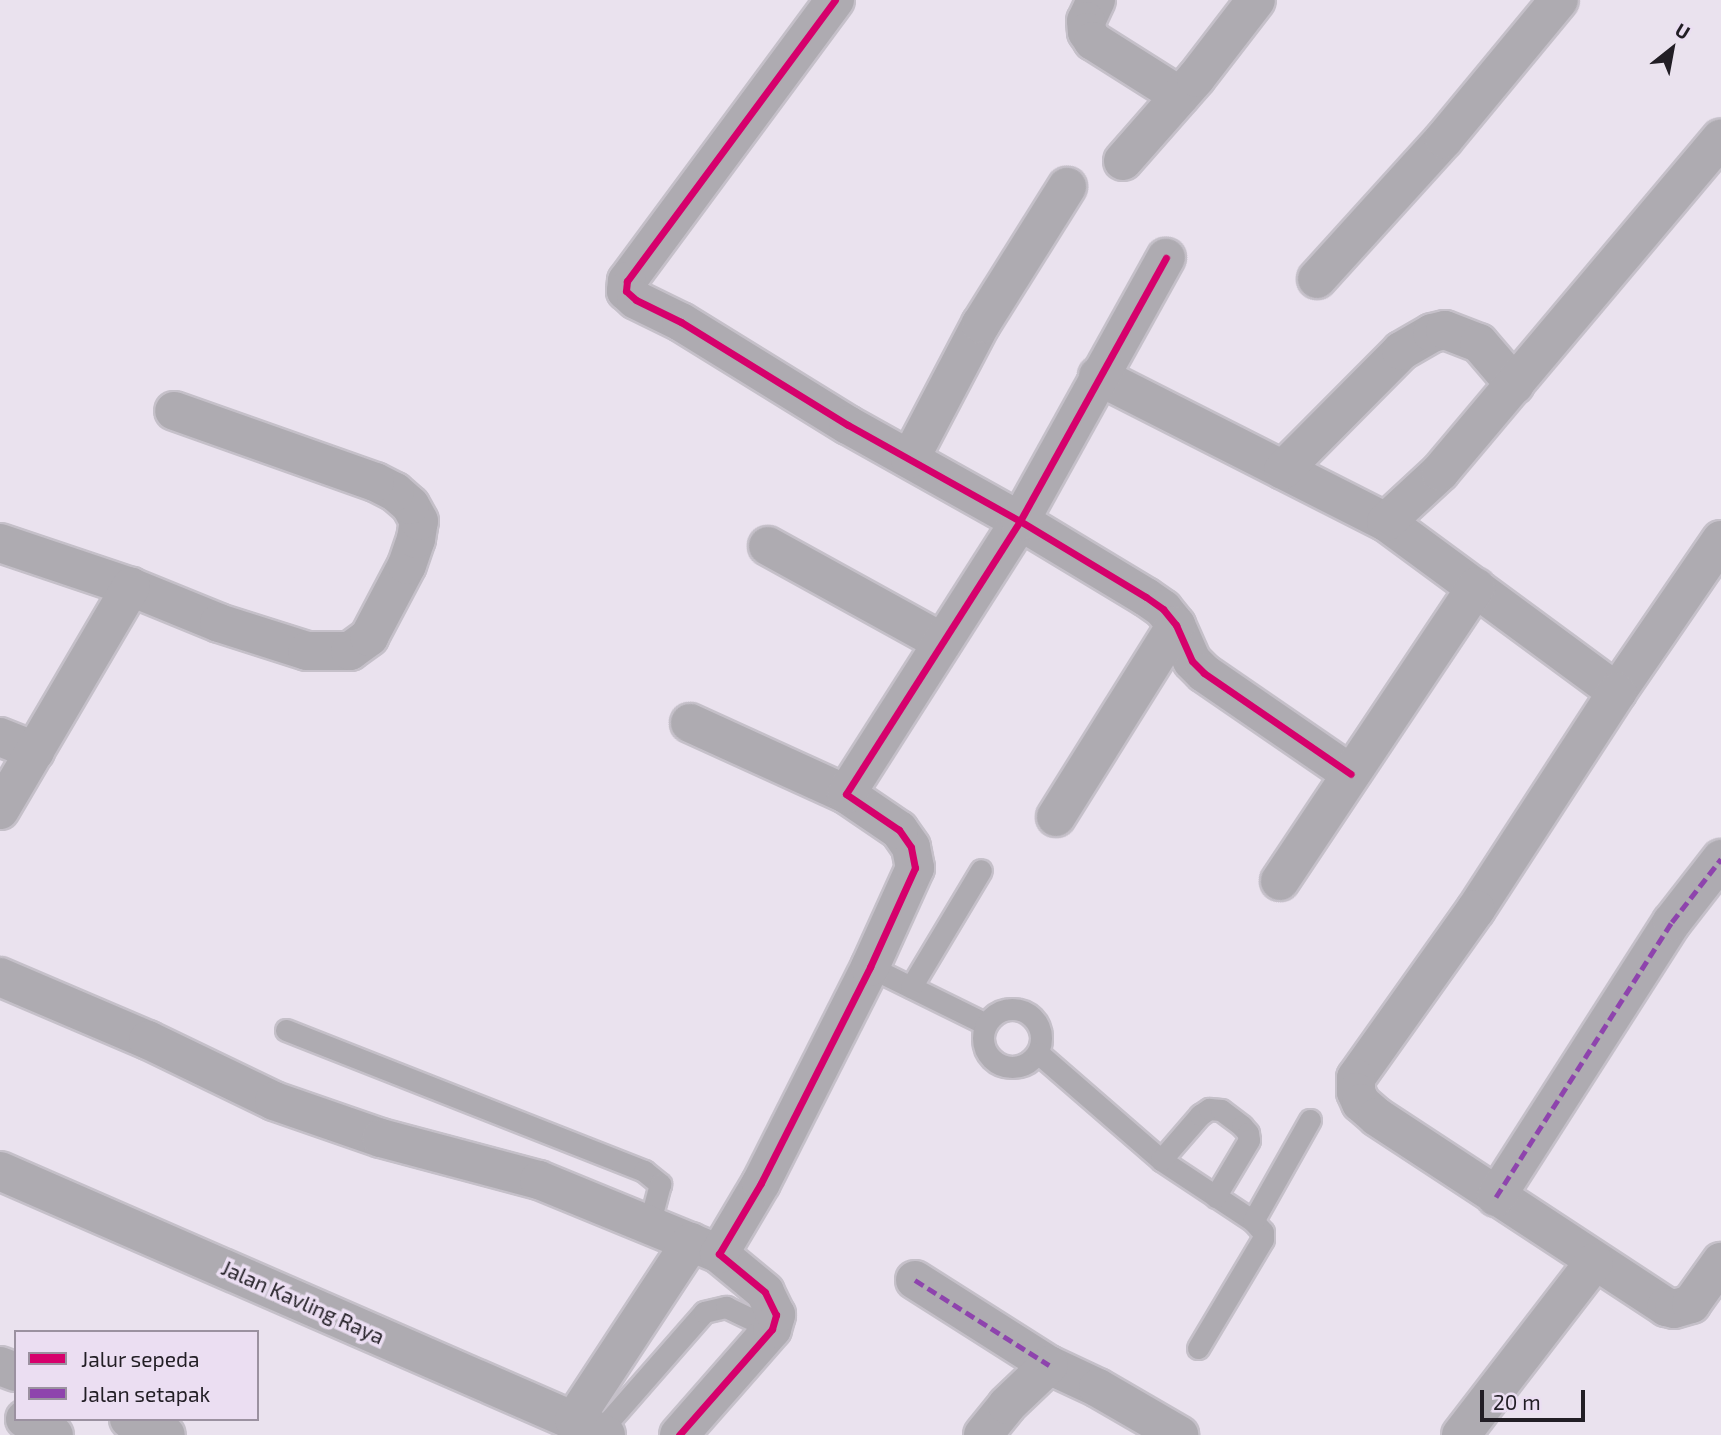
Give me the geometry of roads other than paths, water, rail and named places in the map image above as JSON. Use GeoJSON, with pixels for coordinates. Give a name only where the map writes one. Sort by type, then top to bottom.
{"type":"FeatureCollection","features":[{"type":"Feature","properties":{"kind":"street"},"geometry":{"type":"LineString","coordinates":[[835,0],[627,281],[626,290],[636,300],[681,322],[1146,597],[1163,609],[1176,625],[1192,661],[1204,673],[1351,774]]}},
{"type":"Feature","properties":{"kind":"street"},"geometry":{"type":"LineString","coordinates":[[1096,0],[1086,21],[1087,32],[1093,41],[1180,96]]}},
{"type":"Feature","properties":{"kind":"street"},"geometry":{"type":"LineString","coordinates":[[1123,161],[1180,96],[1256,0]]}},
{"type":"Feature","properties":{"kind":"street"},"geometry":{"type":"LineString","coordinates":[[1317,279],[1444,139],[1559,0]]}},
{"type":"Feature","properties":{"kind":"street"},"geometry":{"type":"LineString","coordinates":[[1386,522],[1440,472],[1721,138]]}},
{"type":"Feature","properties":{"kind":"street"},"geometry":{"type":"LineString","coordinates":[[909,459],[981,324],[1068,187]]}},
{"type":"Feature","properties":{"kind":"street"},"geometry":{"type":"LineString","coordinates":[[846,794],[1020,521],[1098,376],[1166,258]]}},
{"type":"Feature","properties":{"kind":"street"},"geometry":{"type":"LineString","coordinates":[[1283,470],[1401,351],[1432,333],[1453,332],[1479,343],[1515,385]]}},
{"type":"Feature","properties":{"kind":"street"},"geometry":{"type":"LineString","coordinates":[[1098,376],[1386,522],[1617,692]]}},
{"type":"Feature","properties":{"kind":"street"},"geometry":{"type":"LineString","coordinates":[[0,543],[131,587],[219,623],[307,651],[350,651],[369,637],[407,565],[416,539],[419,521],[410,505],[395,492],[174,411]]}},
{"type":"Feature","properties":{"kind":"street"},"geometry":{"type":"LineString","coordinates":[[768,545],[942,642]]}},
{"type":"Feature","properties":{"kind":"street"},"geometry":{"type":"LineString","coordinates":[[1715,559],[1617,692],[1476,909],[1356,1078],[1356,1092],[1361,1103],[1377,1116],[1594,1262],[1674,1310],[1691,1304],[1721,1262]]}},
{"type":"Feature","properties":{"kind":"street"},"geometry":{"type":"LineString","coordinates":[[0,810],[131,587]]}},
{"type":"Feature","properties":{"kind":"street"},"geometry":{"type":"LineString","coordinates":[[1280,881],[1476,587]]}},
{"type":"Feature","properties":{"kind":"street"},"geometry":{"type":"LineString","coordinates":[[1056,817],[1176,625]]}},
{"type":"Feature","properties":{"kind":"street"},"geometry":{"type":"LineString","coordinates":[[594,1430],[705,1248],[761,1183],[870,967],[915,868],[911,847],[899,830],[846,794],[690,723]]}},
{"type":"Feature","properties":{"kind":"street"},"geometry":{"type":"LineString","coordinates":[[0,737],[35,751]]}},
{"type":"Feature","properties":{"kind":"street"},"geometry":{"type":"LineString","coordinates":[[1496,1197],[1672,922],[1721,859]]}},
{"type":"Feature","properties":{"kind":"street"},"geometry":{"type":"LineString","coordinates":[[0,977],[148,1040],[274,1101],[381,1139],[539,1180],[705,1248],[765,1292],[776,1315],[772,1329],[679,1435]]}},
{"type":"Feature","properties":{"kind":"street","name":"Jalan Kavling Raya"},"geometry":{"type":"LineString","coordinates":[[0,1171],[594,1430]]}},
{"type":"Feature","properties":{"kind":"street"},"geometry":{"type":"LineString","coordinates":[[1461,1435],[1594,1262]]}},
{"type":"Feature","properties":{"kind":"street"},"geometry":{"type":"LineString","coordinates":[[915,1280],[1049,1365],[1098,1388],[1179,1435]]}},
{"type":"Feature","properties":{"kind":"street"},"geometry":{"type":"LineString","coordinates":[[984,1435],[1007,1405],[1049,1365]]}},
{"type":"Feature","properties":{"kind":"street"},"geometry":{"type":"LineString","coordinates":[[29,1421],[54,1435]]}},
{"type":"Feature","properties":{"kind":"street"},"geometry":{"type":"LineString","coordinates":[[134,1421],[166,1435]]}},
{"type":"Feature","properties":{"kind":"lane"},"geometry":{"type":"LineString","coordinates":[[911,987],[981,870]]}},
{"type":"Feature","properties":{"kind":"lane"},"geometry":{"type":"LineString","coordinates":[[870,967],[986,1024]]}},
{"type":"Feature","properties":{"kind":"lane"},"geometry":{"type":"LineString","coordinates":[[1004,1010],[1026,1013],[1041,1031],[1038,1053],[1020,1067],[997,1065],[983,1046],[986,1024],[993,1015],[1004,1010]]}},
{"type":"Feature","properties":{"kind":"lane"},"geometry":{"type":"LineString","coordinates":[[286,1030],[644,1171],[660,1184],[649,1225]]}},
{"type":"Feature","properties":{"kind":"lane"},"geometry":{"type":"LineString","coordinates":[[1038,1053],[1161,1160],[1253,1221],[1263,1232],[1263,1239],[1198,1348]]}},
{"type":"Feature","properties":{"kind":"lane"},"geometry":{"type":"LineString","coordinates":[[1161,1160],[1200,1115],[1209,1109],[1221,1110],[1248,1133],[1249,1140],[1215,1197]]}},
{"type":"Feature","properties":{"kind":"lane"},"geometry":{"type":"LineString","coordinates":[[1253,1221],[1310,1120]]}},
{"type":"Feature","properties":{"kind":"lane"},"geometry":{"type":"LineString","coordinates":[[594,1430],[704,1312],[726,1307],[772,1329]]}}]}
